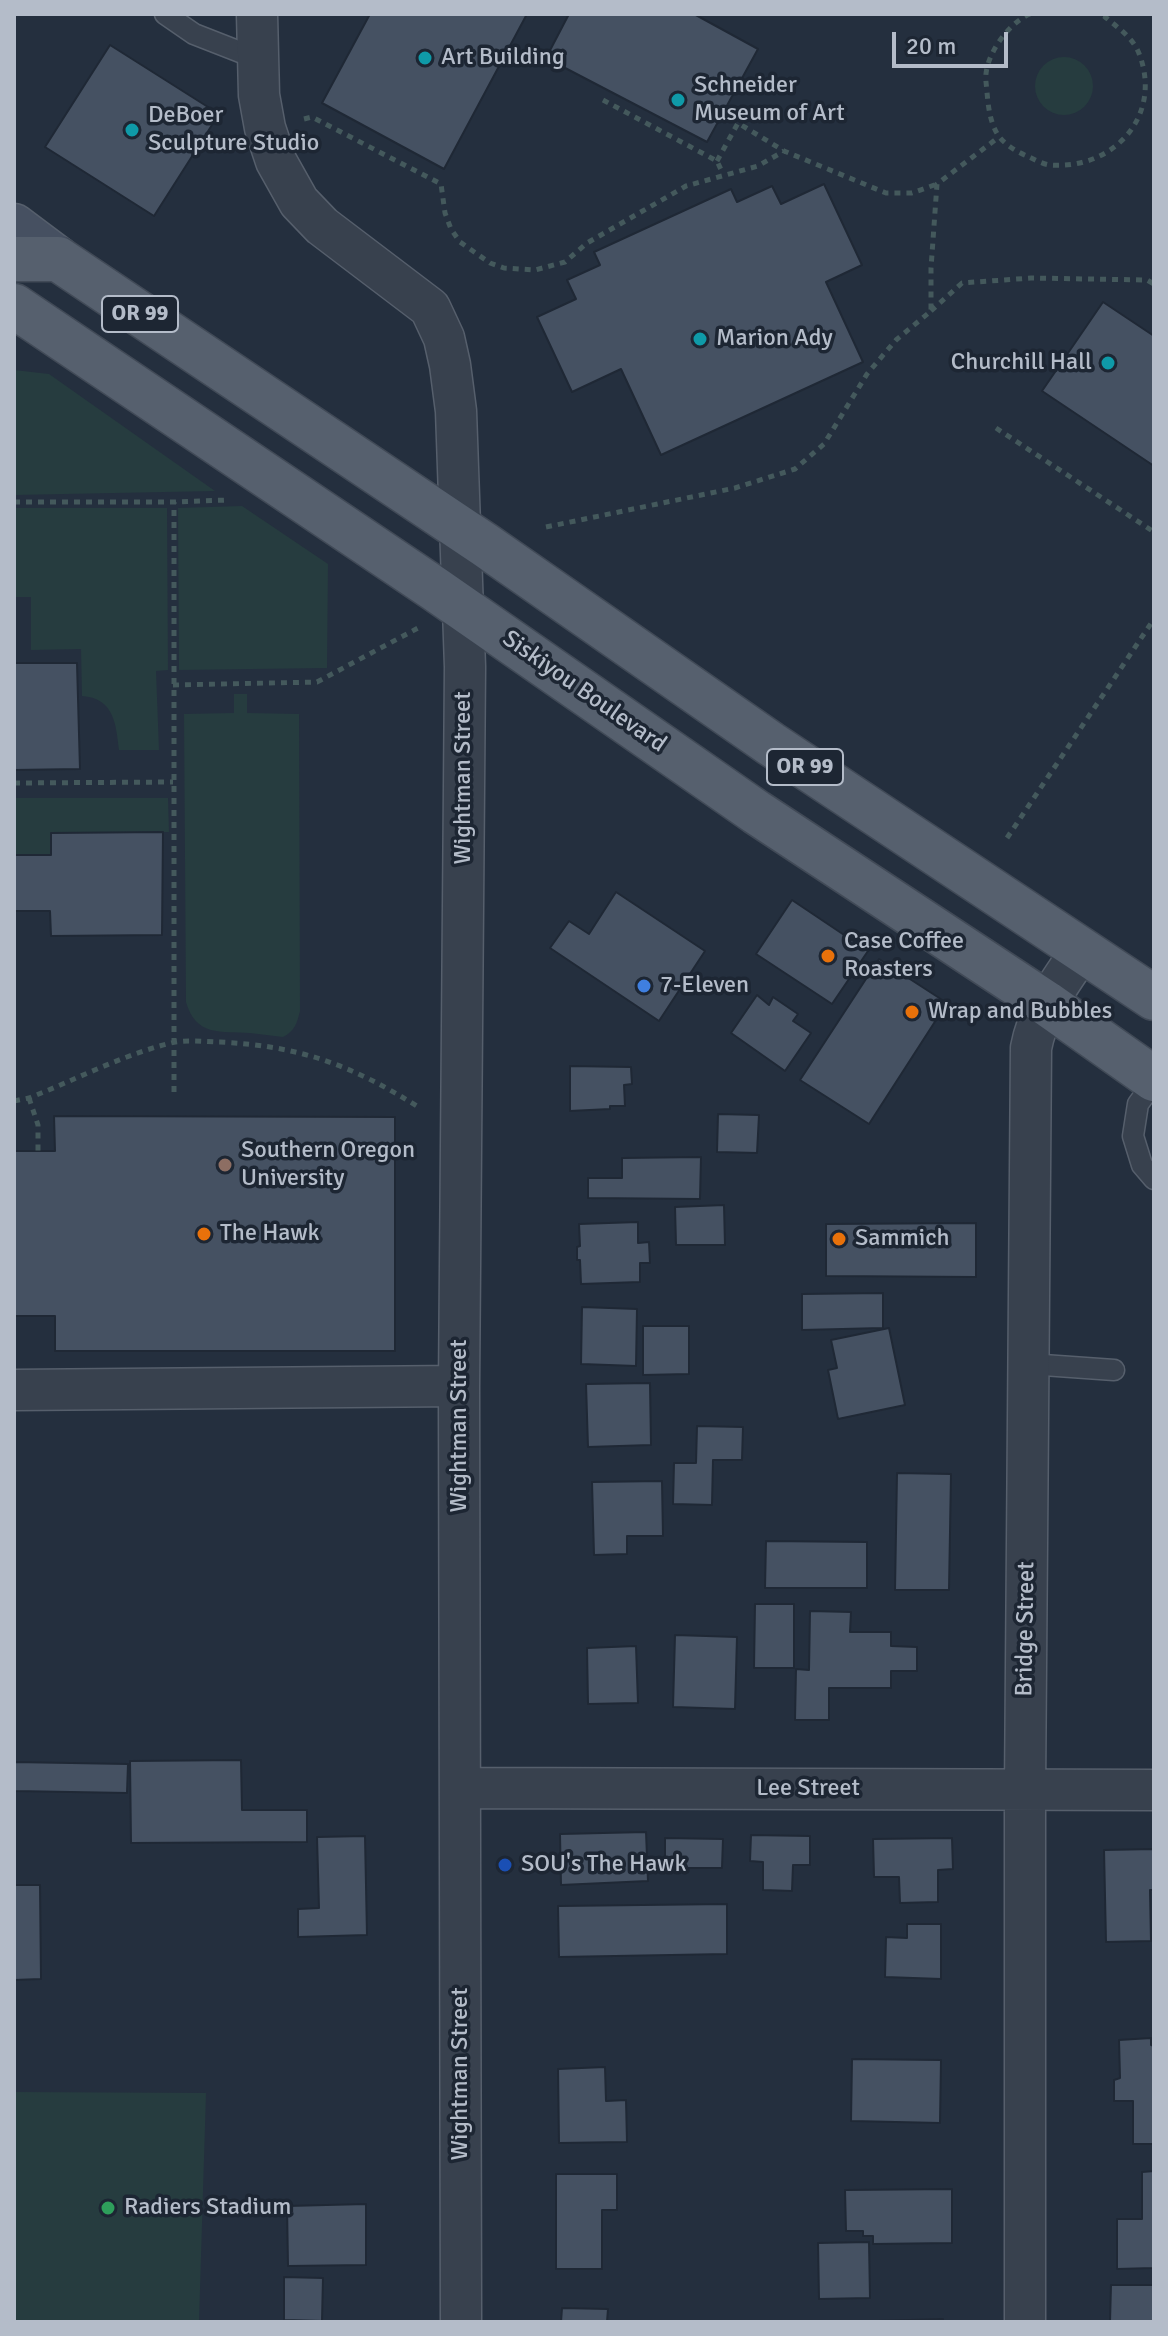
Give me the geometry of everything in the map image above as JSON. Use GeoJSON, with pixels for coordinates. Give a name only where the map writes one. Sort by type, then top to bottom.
{"type":"FeatureCollection","features":[{"type":"Feature","properties":{"kind":"main road","name":"OR 99"},"geometry":{"type":"LineString","coordinates":[[14,226],[771,744],[1154,998]]}},
{"type":"Feature","properties":{"kind":"main road"},"geometry":{"type":"LineString","coordinates":[[14,259],[58,259]]}},
{"type":"Feature","properties":{"kind":"main road","name":"Siskiyou Boulevard"},"geometry":{"type":"LineString","coordinates":[[25,321],[463,608],[756,812],[1046,1003],[1154,1080]]}},
{"type":"Feature","properties":{"kind":"street","name":"Wightman Street"},"geometry":{"type":"LineString","coordinates":[[257,14],[259,95],[265,128],[276,161],[299,202],[322,226],[430,308],[444,338],[456,411],[465,681],[459,1386],[461,2322]]}},
{"type":"Feature","properties":{"kind":"street","name":"Bridge Street"},"geometry":{"type":"LineString","coordinates":[[1025,2322],[1025,1790],[1031,1048],[1034,1028],[1046,1003],[1082,950]]}},
{"type":"Feature","properties":{"kind":"street"},"geometry":{"type":"LineString","coordinates":[[14,1390],[459,1386]]}},
{"type":"Feature","properties":{"kind":"street","name":"Lee Street"},"geometry":{"type":"LineString","coordinates":[[462,1788],[1154,1790]]}},
{"type":"Feature","properties":{"kind":"lane"},"geometry":{"type":"LineString","coordinates":[[165,14],[194,34],[258,59]]}},
{"type":"Feature","properties":{"kind":"lane"},"geometry":{"type":"LineString","coordinates":[[1154,1080],[1138,1104],[1133,1136],[1142,1165],[1154,1179]]}},
{"type":"Feature","properties":{"kind":"lane"},"geometry":{"type":"LineString","coordinates":[[1029,1364],[1114,1370]]}},
{"type":"Feature","properties":{"kind":"path"},"geometry":{"type":"LineString","coordinates":[[1030,14],[1018,16],[1003,35],[985,75],[989,115],[999,137],[1018,152],[1047,165],[1079,164],[1114,149],[1131,133],[1142,111],[1145,78],[1140,54],[1129,37],[1103,15]]}},
{"type":"Feature","properties":{"kind":"path"},"geometry":{"type":"LineString","coordinates":[[1145,78],[1154,79]]}},
{"type":"Feature","properties":{"kind":"path"},"geometry":{"type":"LineString","coordinates":[[603,100],[717,161],[723,174]]}},
{"type":"Feature","properties":{"kind":"path"},"geometry":{"type":"LineString","coordinates":[[296,121],[312,117],[441,184],[445,213],[460,242],[490,263],[520,270],[535,270],[565,262],[587,243],[686,186],[758,166],[784,151]]}},
{"type":"Feature","properties":{"kind":"path"},"geometry":{"type":"LineString","coordinates":[[717,161],[738,123],[784,151],[886,193],[912,193],[937,184],[999,137]]}},
{"type":"Feature","properties":{"kind":"path"},"geometry":{"type":"LineString","coordinates":[[931,311],[937,184]]}},
{"type":"Feature","properties":{"kind":"path"},"geometry":{"type":"LineString","coordinates":[[546,527],[735,488],[795,469],[824,444],[867,374],[896,340],[962,283],[1031,278],[1147,280],[1154,284]]}},
{"type":"Feature","properties":{"kind":"path"},"geometry":{"type":"LineString","coordinates":[[996,428],[1154,532]]}},
{"type":"Feature","properties":{"kind":"path"},"geometry":{"type":"LineString","coordinates":[[14,502],[241,500]]}},
{"type":"Feature","properties":{"kind":"path"},"geometry":{"type":"LineString","coordinates":[[174,502],[174,1092]]}},
{"type":"Feature","properties":{"kind":"path"},"geometry":{"type":"LineString","coordinates":[[1007,838],[1154,619]]}},
{"type":"Feature","properties":{"kind":"path"},"geometry":{"type":"LineString","coordinates":[[173,685],[317,682],[420,627]]}},
{"type":"Feature","properties":{"kind":"path"},"geometry":{"type":"LineString","coordinates":[[14,783],[173,782]]}},
{"type":"Feature","properties":{"kind":"path"},"geometry":{"type":"LineString","coordinates":[[14,1101],[174,1042],[252,1044],[315,1057],[341,1065],[420,1108]]}},
{"type":"Feature","properties":{"kind":"path"},"geometry":{"type":"LineString","coordinates":[[29,1098],[38,1125],[38,1151]]}},
{"type":"Feature","properties":{"kind":"green space"},"geometry":{"type":"Polygon","coordinates":[[[1064,57],[1084,66],[1093,86],[1084,106],[1064,115],[1044,106],[1035,86],[1044,66],[1064,57]]]}},
{"type":"Feature","properties":{"kind":"green space"},"geometry":{"type":"Polygon","coordinates":[[[14,370],[49,374],[215,491],[14,495],[14,370]]]}},
{"type":"Feature","properties":{"kind":"green space"},"geometry":{"type":"Polygon","coordinates":[[[242,506],[328,564],[327,668],[179,670],[178,508],[242,506]]]}},
{"type":"Feature","properties":{"kind":"green space"},"geometry":{"type":"Polygon","coordinates":[[[14,508],[167,508],[168,670],[156,671],[159,750],[119,750],[114,722],[107,707],[93,698],[82,696],[81,649],[31,650],[31,597],[14,597],[14,508]]]}},
{"type":"Feature","properties":{"kind":"green space"},"geometry":{"type":"Polygon","coordinates":[[[234,694],[247,694],[247,713],[299,714],[300,1011],[295,1026],[283,1037],[211,1030],[196,1021],[186,1002],[184,714],[234,713],[234,694]]]}},
{"type":"Feature","properties":{"kind":"green space"},"geometry":{"type":"Polygon","coordinates":[[[14,798],[168,798],[169,832],[52,833],[51,855],[14,855],[14,798]]]}},
{"type":"Feature","properties":{"kind":"green space","name":"Radiers Stadium"},"geometry":{"type":"Polygon","coordinates":[[[14,2092],[206,2093],[199,2322],[14,2322],[14,2092]]]}},
{"type":"Feature","properties":{"kind":"building","name":"Art Building"},"geometry":{"type":"Polygon","coordinates":[[[370,14],[527,14],[444,169],[322,103],[370,14]]]}},
{"type":"Feature","properties":{"kind":"building","name":"Schneider Museum of Art"},"geometry":{"type":"Polygon","coordinates":[[[569,14],[694,14],[758,49],[707,142],[546,58],[569,14]]]}},
{"type":"Feature","properties":{"kind":"building","name":"DeBoer Sculpture Studio"},"geometry":{"type":"Polygon","coordinates":[[[110,45],[219,114],[154,216],[45,147],[110,45]]]}},
{"type":"Feature","properties":{"kind":"building","name":"Marion Ady"},"geometry":{"type":"Polygon","coordinates":[[[824,184],[862,265],[826,282],[863,362],[661,455],[621,369],[572,392],[537,317],[576,299],[567,280],[600,265],[594,252],[731,189],[737,202],[772,186],[781,204],[824,184]]]}},
{"type":"Feature","properties":{"kind":"building","name":"Churchill Hall"},"geometry":{"type":"Polygon","coordinates":[[[1103,302],[1154,336],[1154,466],[1042,391],[1103,302]]]}},
{"type":"Feature","properties":{"kind":"building"},"geometry":{"type":"Polygon","coordinates":[[[14,663],[77,663],[80,769],[14,770],[14,663]]]}},
{"type":"Feature","properties":{"kind":"building"},"geometry":{"type":"Polygon","coordinates":[[[163,832],[162,935],[51,936],[50,911],[14,911],[14,855],[51,855],[51,833],[163,832]]]}},
{"type":"Feature","properties":{"kind":"building","name":"7-Eleven"},"geometry":{"type":"Polygon","coordinates":[[[616,892],[705,951],[659,1021],[550,948],[569,921],[589,934],[616,892]]]}},
{"type":"Feature","properties":{"kind":"building"},"geometry":{"type":"Polygon","coordinates":[[[792,900],[868,951],[832,1004],[756,954],[792,900]]]}},
{"type":"Feature","properties":{"kind":"building"},"geometry":{"type":"Polygon","coordinates":[[[879,959],[947,1003],[869,1124],[800,1080],[879,959]]]}},
{"type":"Feature","properties":{"kind":"building"},"geometry":{"type":"Polygon","coordinates":[[[757,995],[769,1005],[773,997],[798,1014],[793,1021],[811,1033],[785,1071],[731,1033],[757,995]]]}},
{"type":"Feature","properties":{"kind":"building"},"geometry":{"type":"Polygon","coordinates":[[[570,1066],[631,1067],[632,1084],[624,1085],[625,1106],[570,1111],[570,1066]]]}},
{"type":"Feature","properties":{"kind":"building"},"geometry":{"type":"Polygon","coordinates":[[[718,1114],[759,1115],[757,1153],[717,1152],[718,1114]]]}},
{"type":"Feature","properties":{"kind":"building","name":"The Hawk"},"geometry":{"type":"Polygon","coordinates":[[[54,1116],[395,1117],[395,1351],[55,1351],[55,1316],[14,1316],[14,1151],[55,1151],[54,1116]]]}},
{"type":"Feature","properties":{"kind":"building"},"geometry":{"type":"Polygon","coordinates":[[[701,1157],[700,1199],[588,1198],[588,1178],[622,1178],[622,1158],[701,1157]]]}},
{"type":"Feature","properties":{"kind":"building"},"geometry":{"type":"Polygon","coordinates":[[[724,1205],[725,1245],[676,1245],[675,1207],[724,1205]]]}},
{"type":"Feature","properties":{"kind":"building"},"geometry":{"type":"Polygon","coordinates":[[[638,1222],[638,1243],[649,1242],[650,1263],[640,1263],[640,1282],[581,1284],[580,1260],[577,1260],[579,1224],[638,1222]]]}},
{"type":"Feature","properties":{"kind":"building"},"geometry":{"type":"Polygon","coordinates":[[[976,1223],[976,1277],[826,1276],[826,1224],[976,1223]]]}},
{"type":"Feature","properties":{"kind":"building"},"geometry":{"type":"Polygon","coordinates":[[[883,1293],[883,1328],[802,1330],[802,1294],[883,1293]]]}},
{"type":"Feature","properties":{"kind":"building"},"geometry":{"type":"Polygon","coordinates":[[[582,1307],[637,1309],[636,1366],[581,1364],[582,1307]]]}},
{"type":"Feature","properties":{"kind":"building"},"geometry":{"type":"Polygon","coordinates":[[[643,1326],[689,1326],[689,1374],[643,1375],[643,1326]]]}},
{"type":"Feature","properties":{"kind":"building"},"geometry":{"type":"Polygon","coordinates":[[[889,1328],[905,1405],[838,1419],[828,1370],[837,1368],[831,1340],[889,1328]]]}},
{"type":"Feature","properties":{"kind":"building"},"geometry":{"type":"Polygon","coordinates":[[[650,1383],[651,1445],[588,1447],[586,1384],[650,1383]]]}},
{"type":"Feature","properties":{"kind":"building"},"geometry":{"type":"Polygon","coordinates":[[[697,1426],[743,1427],[742,1460],[713,1460],[712,1505],[673,1504],[674,1463],[696,1463],[697,1426]]]}},
{"type":"Feature","properties":{"kind":"building"},"geometry":{"type":"Polygon","coordinates":[[[897,1473],[951,1474],[949,1590],[895,1590],[897,1473]]]}},
{"type":"Feature","properties":{"kind":"building"},"geometry":{"type":"Polygon","coordinates":[[[662,1481],[663,1536],[627,1536],[627,1554],[594,1555],[592,1482],[662,1481]]]}},
{"type":"Feature","properties":{"kind":"building"},"geometry":{"type":"Polygon","coordinates":[[[766,1541],[867,1542],[867,1588],[765,1588],[766,1541]]]}},
{"type":"Feature","properties":{"kind":"building"},"geometry":{"type":"Polygon","coordinates":[[[755,1604],[794,1604],[794,1668],[754,1668],[755,1604]]]}},
{"type":"Feature","properties":{"kind":"building"},"geometry":{"type":"Polygon","coordinates":[[[810,1611],[851,1612],[850,1632],[891,1632],[891,1646],[917,1647],[917,1671],[891,1671],[891,1688],[829,1688],[829,1720],[795,1720],[796,1669],[809,1670],[810,1611]]]}},
{"type":"Feature","properties":{"kind":"building"},"geometry":{"type":"Polygon","coordinates":[[[675,1635],[737,1637],[735,1709],[673,1707],[675,1635]]]}},
{"type":"Feature","properties":{"kind":"building"},"geometry":{"type":"Polygon","coordinates":[[[636,1646],[638,1703],[588,1704],[587,1648],[636,1646]]]}},
{"type":"Feature","properties":{"kind":"building"},"geometry":{"type":"Polygon","coordinates":[[[241,1760],[242,1810],[307,1810],[307,1842],[131,1843],[130,1761],[241,1760]]]}},
{"type":"Feature","properties":{"kind":"building"},"geometry":{"type":"Polygon","coordinates":[[[14,1762],[128,1764],[127,1793],[14,1791],[14,1762]]]}},
{"type":"Feature","properties":{"kind":"building"},"geometry":{"type":"Polygon","coordinates":[[[646,1832],[648,1881],[561,1885],[560,1834],[646,1832]]]}},
{"type":"Feature","properties":{"kind":"building"},"geometry":{"type":"Polygon","coordinates":[[[751,1835],[810,1836],[810,1865],[793,1865],[792,1891],[763,1890],[763,1862],[750,1861],[751,1835]]]}},
{"type":"Feature","properties":{"kind":"building"},"geometry":{"type":"Polygon","coordinates":[[[365,1836],[367,1935],[298,1937],[298,1909],[319,1908],[317,1837],[365,1836]]]}},
{"type":"Feature","properties":{"kind":"building"},"geometry":{"type":"Polygon","coordinates":[[[665,1838],[723,1839],[722,1868],[665,1868],[665,1838]]]}},
{"type":"Feature","properties":{"kind":"building"},"geometry":{"type":"Polygon","coordinates":[[[952,1838],[953,1869],[938,1870],[938,1902],[900,1903],[899,1877],[874,1877],[873,1839],[952,1838]]]}},
{"type":"Feature","properties":{"kind":"building"},"geometry":{"type":"Polygon","coordinates":[[[1154,1849],[1154,1890],[1150,1890],[1151,1941],[1106,1942],[1104,1850],[1154,1849]]]}},
{"type":"Feature","properties":{"kind":"building"},"geometry":{"type":"Polygon","coordinates":[[[14,1885],[40,1885],[41,1979],[14,1980],[14,1885]]]}},
{"type":"Feature","properties":{"kind":"building"},"geometry":{"type":"Polygon","coordinates":[[[727,1904],[727,1954],[559,1957],[558,1906],[727,1904]]]}},
{"type":"Feature","properties":{"kind":"building"},"geometry":{"type":"Polygon","coordinates":[[[907,1924],[941,1924],[941,1979],[885,1977],[886,1937],[907,1938],[907,1924]]]}},
{"type":"Feature","properties":{"kind":"building"},"geometry":{"type":"Polygon","coordinates":[[[1151,2038],[1151,2045],[1154,2046],[1154,2144],[1133,2144],[1133,2101],[1114,2101],[1114,2080],[1120,2078],[1119,2040],[1151,2038]]]}},
{"type":"Feature","properties":{"kind":"building"},"geometry":{"type":"Polygon","coordinates":[[[852,2059],[941,2060],[940,2123],[851,2121],[852,2059]]]}},
{"type":"Feature","properties":{"kind":"building"},"geometry":{"type":"Polygon","coordinates":[[[605,2067],[606,2101],[626,2100],[627,2142],[559,2143],[558,2069],[605,2067]]]}},
{"type":"Feature","properties":{"kind":"building"},"geometry":{"type":"Polygon","coordinates":[[[1154,2171],[1154,2268],[1117,2269],[1117,2219],[1142,2219],[1142,2172],[1154,2171]]]}},
{"type":"Feature","properties":{"kind":"building"},"geometry":{"type":"Polygon","coordinates":[[[556,2174],[617,2174],[617,2210],[602,2210],[602,2269],[556,2269],[556,2174]]]}},
{"type":"Feature","properties":{"kind":"building"},"geometry":{"type":"Polygon","coordinates":[[[952,2189],[952,2243],[873,2244],[873,2236],[863,2236],[863,2231],[846,2231],[845,2190],[952,2189]]]}},
{"type":"Feature","properties":{"kind":"building"},"geometry":{"type":"Polygon","coordinates":[[[366,2204],[366,2265],[288,2266],[287,2206],[366,2204]]]}},
{"type":"Feature","properties":{"kind":"building"},"geometry":{"type":"Polygon","coordinates":[[[869,2242],[870,2298],[819,2299],[818,2243],[869,2242]]]}},
{"type":"Feature","properties":{"kind":"building"},"geometry":{"type":"Polygon","coordinates":[[[284,2277],[323,2278],[322,2321],[284,2320],[284,2277]]]}},
{"type":"Feature","properties":{"kind":"building"},"geometry":{"type":"Polygon","coordinates":[[[1111,2285],[1154,2285],[1154,2322],[1110,2322],[1111,2285]]]}},
{"type":"Feature","properties":{"kind":"building"},"geometry":{"type":"Polygon","coordinates":[[[562,2308],[608,2309],[607,2322],[561,2322],[562,2308]]]}},
{"type":"Feature","properties":{"kind":"building"},"geometry":{"type":"Polygon","coordinates":[[[943,2319],[943,2322],[878,2321],[943,2319]]]}},
{"type":"Feature","properties":{"kind":"place","name":"Art Building"},"geometry":{"type":"Point","coordinates":[425,58]}},
{"type":"Feature","properties":{"kind":"place","name":"Schneider Museum of Art"},"geometry":{"type":"Point","coordinates":[678,100]}},
{"type":"Feature","properties":{"kind":"place","name":"DeBoer Sculpture Studio"},"geometry":{"type":"Point","coordinates":[132,130]}},
{"type":"Feature","properties":{"kind":"place","name":"Marion Ady"},"geometry":{"type":"Point","coordinates":[700,339]}},
{"type":"Feature","properties":{"kind":"place","name":"Churchill Hall"},"geometry":{"type":"Point","coordinates":[1108,363]}},
{"type":"Feature","properties":{"kind":"place","name":"Case Coffee Roasters"},"geometry":{"type":"Point","coordinates":[828,956]}},
{"type":"Feature","properties":{"kind":"place","name":"7-Eleven"},"geometry":{"type":"Point","coordinates":[644,986]}},
{"type":"Feature","properties":{"kind":"place","name":"Wrap and Bubbles"},"geometry":{"type":"Point","coordinates":[912,1012]}},
{"type":"Feature","properties":{"kind":"place","name":"Southern Oregon University"},"geometry":{"type":"Point","coordinates":[225,1165]}},
{"type":"Feature","properties":{"kind":"place","name":"The Hawk"},"geometry":{"type":"Point","coordinates":[204,1234]}},
{"type":"Feature","properties":{"kind":"place","name":"Sammich"},"geometry":{"type":"Point","coordinates":[839,1239]}},
{"type":"Feature","properties":{"kind":"place","name":"SOU's The Hawk"},"geometry":{"type":"Point","coordinates":[505,1865]}},
{"type":"Feature","properties":{"kind":"place","name":"Radiers Stadium"},"geometry":{"type":"Point","coordinates":[108,2208]}}]}
